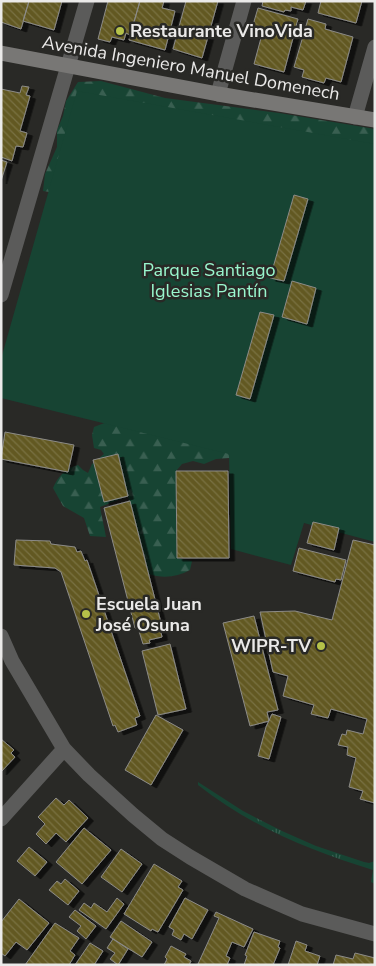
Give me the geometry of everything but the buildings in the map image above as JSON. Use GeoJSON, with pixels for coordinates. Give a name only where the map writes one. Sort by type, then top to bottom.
{"type":"FeatureCollection","features":[{"type":"Feature","properties":{"kind":"street"},"geometry":{"type":"LineString","coordinates":[[1,295],[87,1]]}},
{"type":"Feature","properties":{"kind":"street"},"geometry":{"type":"LineString","coordinates":[[218,94],[244,1]]}},
{"type":"Feature","properties":{"kind":"street"},"geometry":{"type":"LineString","coordinates":[[355,117],[375,47]]}},
{"type":"Feature","properties":{"kind":"street","name":"Avenida Ingeniero Manuel Domenech"},"geometry":{"type":"LineString","coordinates":[[1,53],[218,94],[375,120]]}},
{"type":"Feature","properties":{"kind":"street"},"geometry":{"type":"LineString","coordinates":[[1,636],[12,661],[64,749],[133,815],[197,862],[245,889],[310,917],[375,934]]}},
{"type":"Feature","properties":{"kind":"street"},"geometry":{"type":"LineString","coordinates":[[1,819],[64,749]]}},
{"type":"Feature","properties":{"kind":"green space"},"geometry":{"type":"Polygon","coordinates":[[[101,81],[165,98],[279,113],[375,129],[375,151],[55,193],[43,191],[45,174],[57,147],[57,130],[63,116],[66,101],[78,82],[101,81]]]}},
{"type":"Feature","properties":{"kind":"green space","name":"Parque Santiago Iglesias Pantín"},"geometry":{"type":"Polygon","coordinates":[[[77,91],[375,144],[375,542],[304,523],[291,565],[231,549],[229,454],[1,398],[1,359],[77,91]]]}},
{"type":"Feature","properties":{"kind":"green space"},"geometry":{"type":"Polygon","coordinates":[[[107,422],[243,457],[216,459],[204,464],[193,461],[182,464],[176,471],[177,558],[192,561],[190,570],[170,576],[149,574],[128,496],[100,507],[106,537],[90,536],[84,518],[63,506],[53,488],[55,484],[63,473],[74,466],[78,465],[88,473],[92,464],[104,454],[101,450],[94,448],[92,435],[94,427],[107,422]]]}},
{"type":"Feature","properties":{"kind":"green space"},"geometry":{"type":"Polygon","coordinates":[[[198,782],[243,811],[282,831],[316,846],[364,862],[375,861],[375,884],[371,882],[373,870],[281,836],[218,800],[198,785],[198,782]]]}},
{"type":"Feature","properties":{"kind":"place","name":"Restaurante VinoVida"},"geometry":{"type":"Point","coordinates":[120,31]}},
{"type":"Feature","properties":{"kind":"place","name":"Escuela Juan José Osuna"},"geometry":{"type":"Point","coordinates":[86,614]}},
{"type":"Feature","properties":{"kind":"place","name":"WIPR-TV"},"geometry":{"type":"Point","coordinates":[321,646]}}]}
